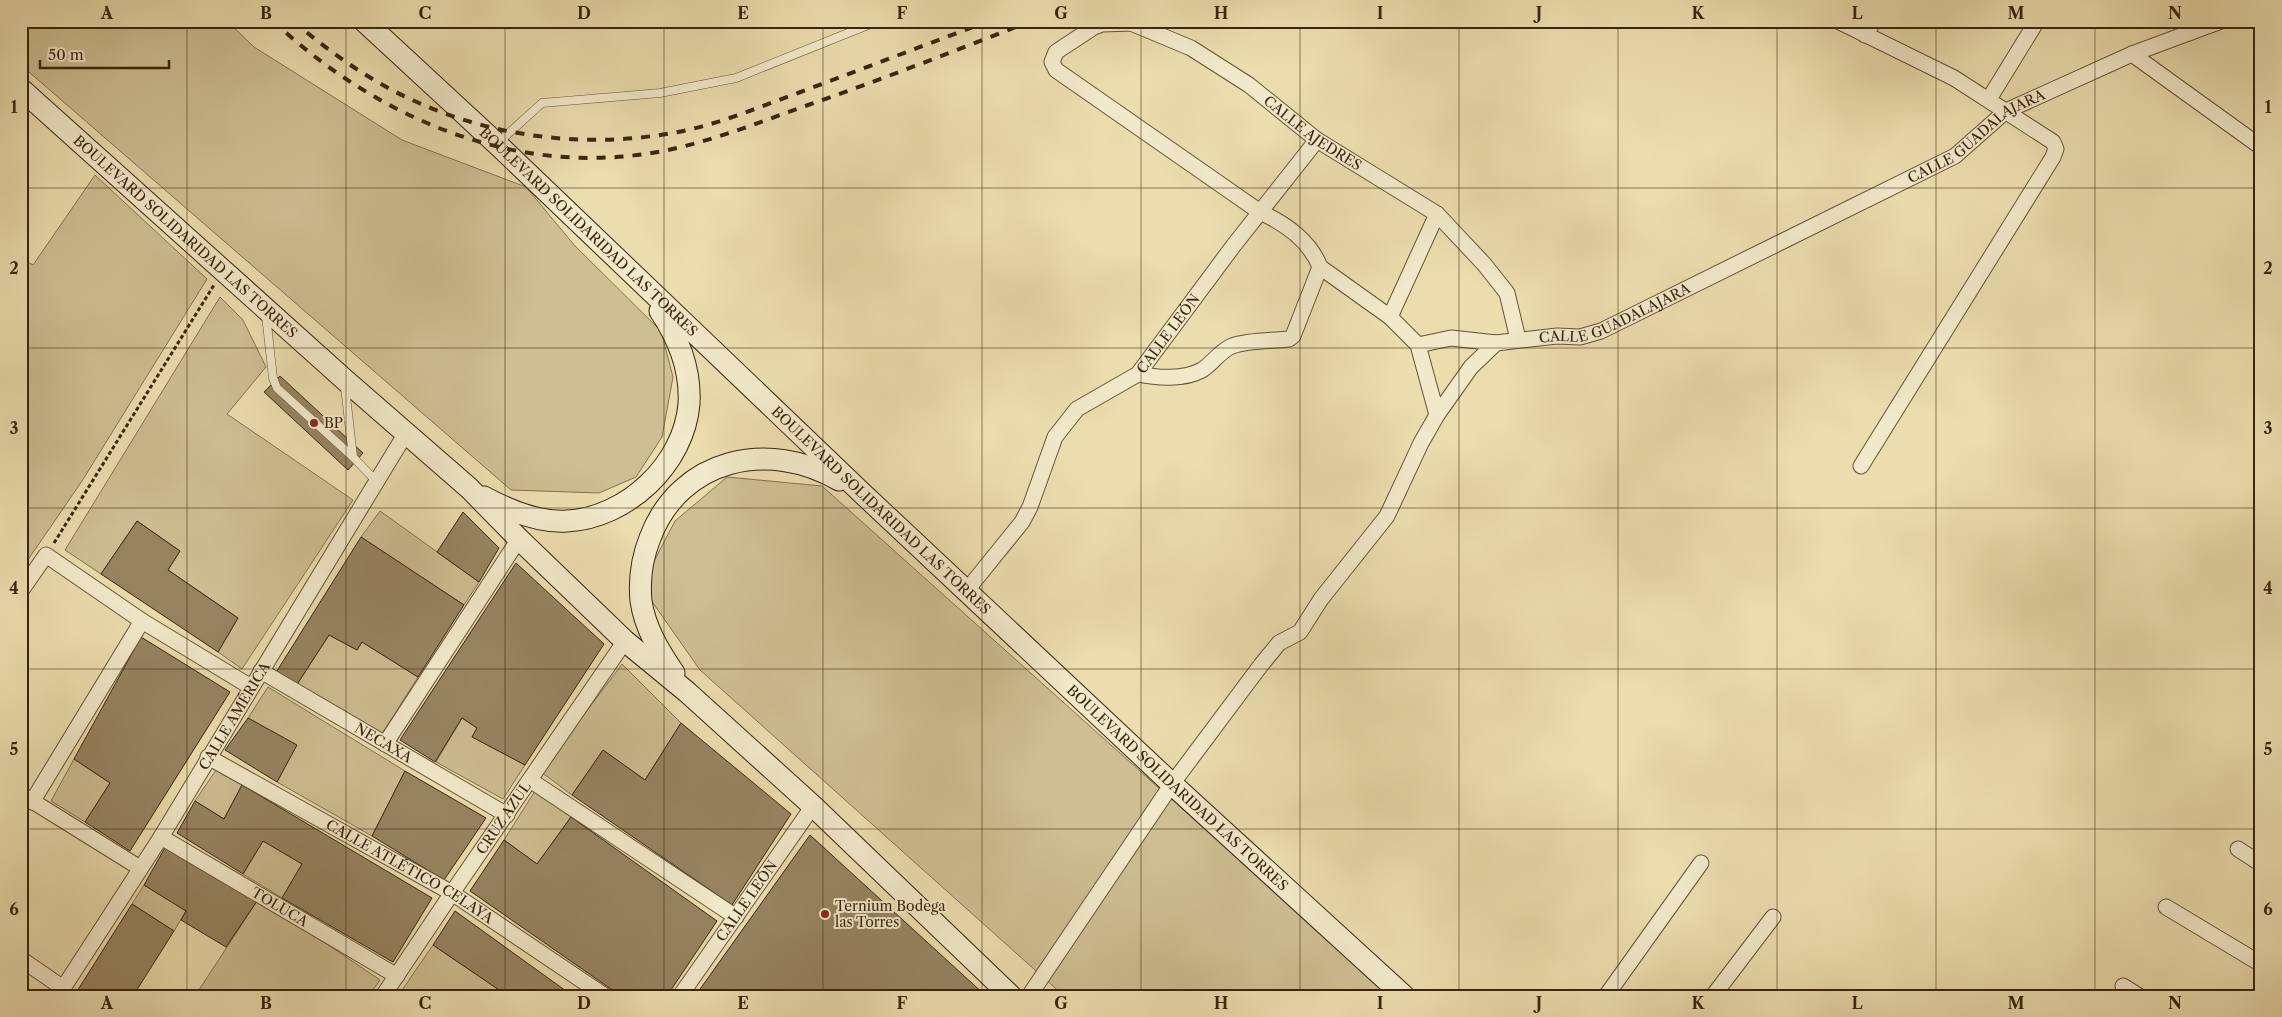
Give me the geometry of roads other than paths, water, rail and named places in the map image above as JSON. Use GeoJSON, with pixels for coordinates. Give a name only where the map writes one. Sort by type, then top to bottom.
{"type":"FeatureCollection","features":[{"type":"Feature","properties":{"kind":"main road","name":"BOULEVARD SOLIDARIDAD LAS TORRES"},"geometry":{"type":"LineString","coordinates":[[364,21],[497,144],[863,494],[1172,784],[1404,996]]}},
{"type":"Feature","properties":{"kind":"main road","name":"BOULEVARD SOLIDARIDAD LAS TORRES"},"geometry":{"type":"LineString","coordinates":[[21,89],[344,380],[469,488],[625,641],[687,692],[813,806],[1011,996]]}},
{"type":"Feature","properties":{"kind":"main road"},"geometry":{"type":"LineString","coordinates":[[469,488],[502,506],[532,516],[567,522],[584,519],[618,506],[648,485],[660,472],[671,456],[685,423],[689,404],[686,367],[675,334],[630,272]]}},
{"type":"Feature","properties":{"kind":"main road"},"geometry":{"type":"LineString","coordinates":[[687,692],[652,638],[646,621],[640,587],[646,548],[660,514],[672,498],[684,485],[711,471],[762,458],[792,461],[811,466],[826,472],[863,494]]}},
{"type":"Feature","properties":{"kind":"street"},"geometry":{"type":"LineString","coordinates":[[1838,21],[1938,69],[1989,99],[2053,142],[2056,149],[2053,157],[1861,466]]}},
{"type":"Feature","properties":{"kind":"street"},"geometry":{"type":"LineString","coordinates":[[1865,35],[1874,21]]}},
{"type":"Feature","properties":{"kind":"street"},"geometry":{"type":"LineString","coordinates":[[1989,99],[2037,21]]}},
{"type":"Feature","properties":{"kind":"street","name":"CALLE GUADALAJARA"},"geometry":{"type":"LineString","coordinates":[[1418,345],[1451,338],[1496,343],[1557,336],[1580,337],[1601,331],[1955,156],[2006,111],[2132,54],[2221,21]]}},
{"type":"Feature","properties":{"kind":"street","name":"CALLE AJEDRES"},"geometry":{"type":"LineString","coordinates":[[1260,212],[1053,67],[1056,52],[1094,27],[1102,24],[1131,23],[1192,48],[1249,85],[1317,140],[1436,214],[1484,264],[1507,293],[1518,339]]}},
{"type":"Feature","properties":{"kind":"street"},"geometry":{"type":"LineString","coordinates":[[2132,54],[2261,147]]}},
{"type":"Feature","properties":{"kind":"street","name":"CALLE LEÓN"},"geometry":{"type":"LineString","coordinates":[[967,590],[1022,522],[1030,507],[1054,437],[1060,428],[1077,409],[1138,374],[1260,212],[1317,140]]}},
{"type":"Feature","properties":{"kind":"street"},"geometry":{"type":"LineString","coordinates":[[1260,212],[1280,221],[1290,229],[1317,260],[1320,267],[1390,316],[1418,345],[1437,415]]}},
{"type":"Feature","properties":{"kind":"street"},"geometry":{"type":"LineString","coordinates":[[1390,316],[1436,214]]}},
{"type":"Feature","properties":{"kind":"street"},"geometry":{"type":"LineString","coordinates":[[1138,374],[1164,378],[1195,372],[1202,370],[1225,349],[1235,345],[1289,339],[1293,336],[1320,267]]}},
{"type":"Feature","properties":{"kind":"street"},"geometry":{"type":"LineString","coordinates":[[1029,996],[1172,784],[1260,665],[1279,643],[1300,632],[1321,599],[1388,516],[1421,443],[1437,415],[1472,367],[1496,343]]}},
{"type":"Feature","properties":{"kind":"street","name":"CALLE AMÉRICA"},"geometry":{"type":"LineString","coordinates":[[60,992],[161,837],[406,433]]}},
{"type":"Feature","properties":{"kind":"street"},"geometry":{"type":"LineString","coordinates":[[385,744],[519,539]]}},
{"type":"Feature","properties":{"kind":"street"},"geometry":{"type":"LineString","coordinates":[[21,592],[46,555],[142,621],[251,687]]}},
{"type":"Feature","properties":{"kind":"street"},"geometry":{"type":"LineString","coordinates":[[140,868],[27,798],[142,621]]}},
{"type":"Feature","properties":{"kind":"street","name":"CRUZ AZUL"},"geometry":{"type":"LineString","coordinates":[[383,996],[625,641]]}},
{"type":"Feature","properties":{"kind":"street","name":"NECAXA"},"geometry":{"type":"LineString","coordinates":[[261,671],[507,816]]}},
{"type":"Feature","properties":{"kind":"street","name":"CALLE ATLÉTICO CELAYA"},"geometry":{"type":"LineString","coordinates":[[208,757],[452,893],[605,996]]}},
{"type":"Feature","properties":{"kind":"street"},"geometry":{"type":"LineString","coordinates":[[530,780],[736,918]]}},
{"type":"Feature","properties":{"kind":"street","name":"CALLE LEÓN"},"geometry":{"type":"LineString","coordinates":[[680,996],[813,806]]}},
{"type":"Feature","properties":{"kind":"street","name":"TOLUCA"},"geometry":{"type":"LineString","coordinates":[[161,837],[397,976]]}},
{"type":"Feature","properties":{"kind":"street"},"geometry":{"type":"LineString","coordinates":[[2238,848],[2261,864]]}},
{"type":"Feature","properties":{"kind":"street"},"geometry":{"type":"LineString","coordinates":[[1606,996],[1701,863]]}},
{"type":"Feature","properties":{"kind":"street"},"geometry":{"type":"LineString","coordinates":[[2166,907],[2261,964]]}},
{"type":"Feature","properties":{"kind":"street"},"geometry":{"type":"LineString","coordinates":[[1714,996],[1774,916]]}},
{"type":"Feature","properties":{"kind":"street"},"geometry":{"type":"LineString","coordinates":[[21,959],[60,992]]}},
{"type":"Feature","properties":{"kind":"street"},"geometry":{"type":"LineString","coordinates":[[2123,986],[2139,996]]}},
{"type":"Feature","properties":{"kind":"lane"},"geometry":{"type":"LineString","coordinates":[[497,144],[542,102],[660,93],[736,78],[878,21]]}},
{"type":"Feature","properties":{"kind":"lane"},"geometry":{"type":"LineString","coordinates":[[266,308],[273,378],[277,388],[353,457],[376,481]]}},
{"type":"Feature","properties":{"kind":"lane"},"geometry":{"type":"LineString","coordinates":[[344,380],[353,457]]}},
{"type":"Feature","properties":{"kind":"railway"},"geometry":{"type":"LineString","coordinates":[[273,21],[314,56],[358,87],[404,113],[453,133],[504,148],[556,156],[609,157],[663,151],[718,137],[864,85],[1031,21]]}},
{"type":"Feature","properties":{"kind":"railway"},"geometry":{"type":"LineString","coordinates":[[293,21],[328,49],[366,75],[392,90],[458,118],[493,128],[529,135],[601,140],[672,133],[720,121],[989,21]]}},
{"type":"Feature","properties":{"kind":"place","name":"BP"},"geometry":{"type":"Point","coordinates":[314,423]}},
{"type":"Feature","properties":{"kind":"place","name":"Ternium Bodega las Torres"},"geometry":{"type":"Point","coordinates":[825,914]}}]}
